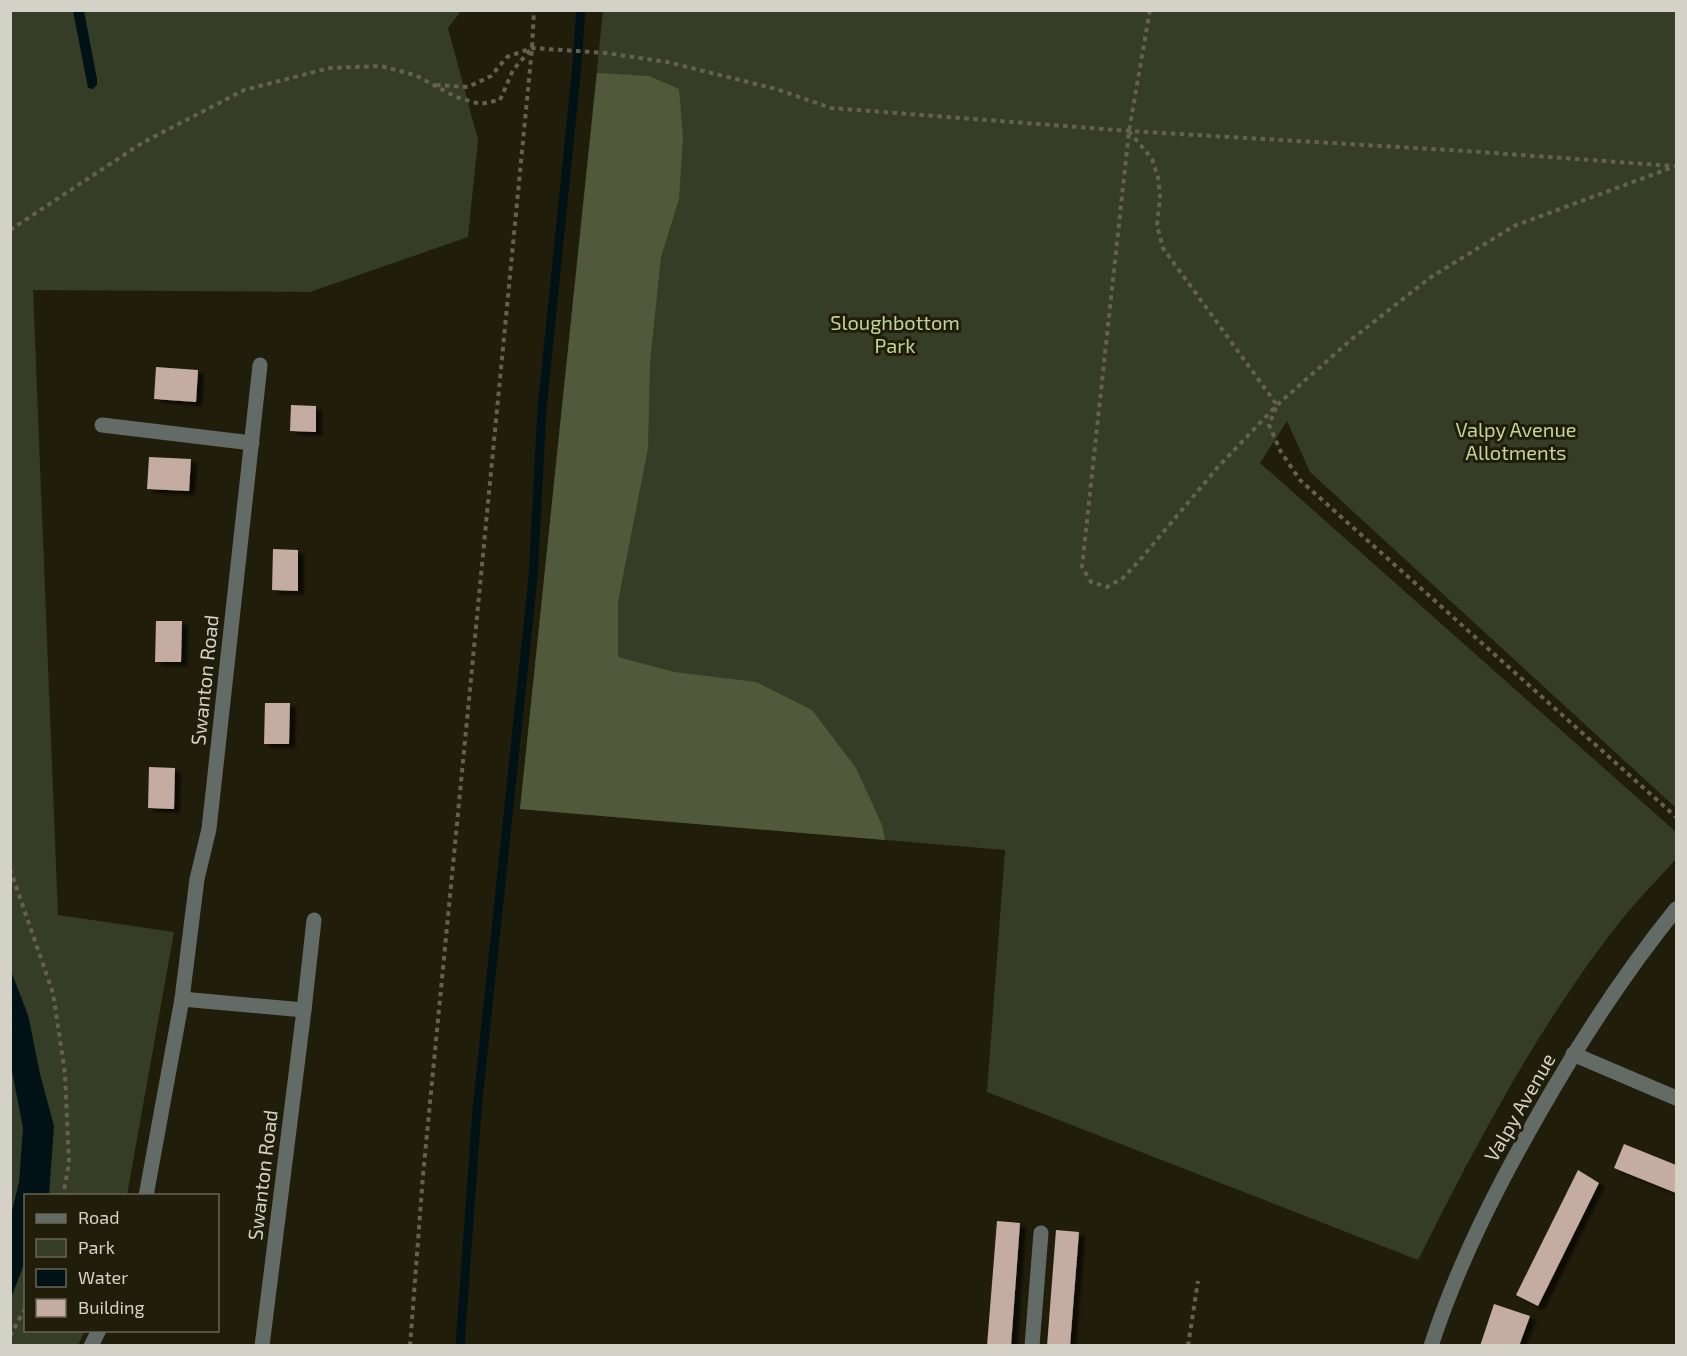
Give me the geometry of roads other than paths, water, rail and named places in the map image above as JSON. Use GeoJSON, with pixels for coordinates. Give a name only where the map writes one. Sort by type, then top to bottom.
{"type":"FeatureCollection","features":[{"type":"Feature","properties":{"kind":"street","name":"Swanton Road"},"geometry":{"type":"LineString","coordinates":[[146,1194],[182,999],[197,879],[209,829],[261,365]]}},
{"type":"Feature","properties":{"kind":"street"},"geometry":{"type":"LineString","coordinates":[[102,425],[252,443]]}},
{"type":"Feature","properties":{"kind":"street","name":"Valpy Avenue"},"geometry":{"type":"LineString","coordinates":[[1431,1346],[1460,1268],[1508,1168],[1573,1054],[1651,940],[1677,909]]}},
{"type":"Feature","properties":{"kind":"street","name":"Swanton Road"},"geometry":{"type":"LineString","coordinates":[[262,1346],[314,920]]}},
{"type":"Feature","properties":{"kind":"street"},"geometry":{"type":"LineString","coordinates":[[182,999],[304,1010]]}},
{"type":"Feature","properties":{"kind":"street"},"geometry":{"type":"LineString","coordinates":[[1573,1054],[1677,1098]]}},
{"type":"Feature","properties":{"kind":"street"},"geometry":{"type":"LineString","coordinates":[[1032,1346],[1041,1233]]}},
{"type":"Feature","properties":{"kind":"street"},"geometry":{"type":"LineString","coordinates":[[91,1346],[98,1332]]}},
{"type":"Feature","properties":{"kind":"water"},"geometry":{"type":"Polygon","coordinates":[[[73,11],[84,11],[97,79],[97,85],[93,89],[88,88],[73,11]]]}},
{"type":"Feature","properties":{"kind":"water"},"geometry":{"type":"Polygon","coordinates":[[[11,971],[28,1015],[54,1126],[49,1194],[24,1194],[24,1265],[11,1298],[11,1215],[19,1182],[23,1128],[11,1066],[11,971]]]}},
{"type":"Feature","properties":{"kind":"waterway"},"geometry":{"type":"LineString","coordinates":[[460,1346],[477,1110],[533,578],[542,409],[581,10]]}},
{"type":"Feature","properties":{"kind":"park label","name":"Sloughbottom Park"},"geometry":{"type":"Point","coordinates":[895,334]}},
{"type":"Feature","properties":{"kind":"park label","name":"Valpy Avenue Allotments"},"geometry":{"type":"Point","coordinates":[1516,440]}}]}
